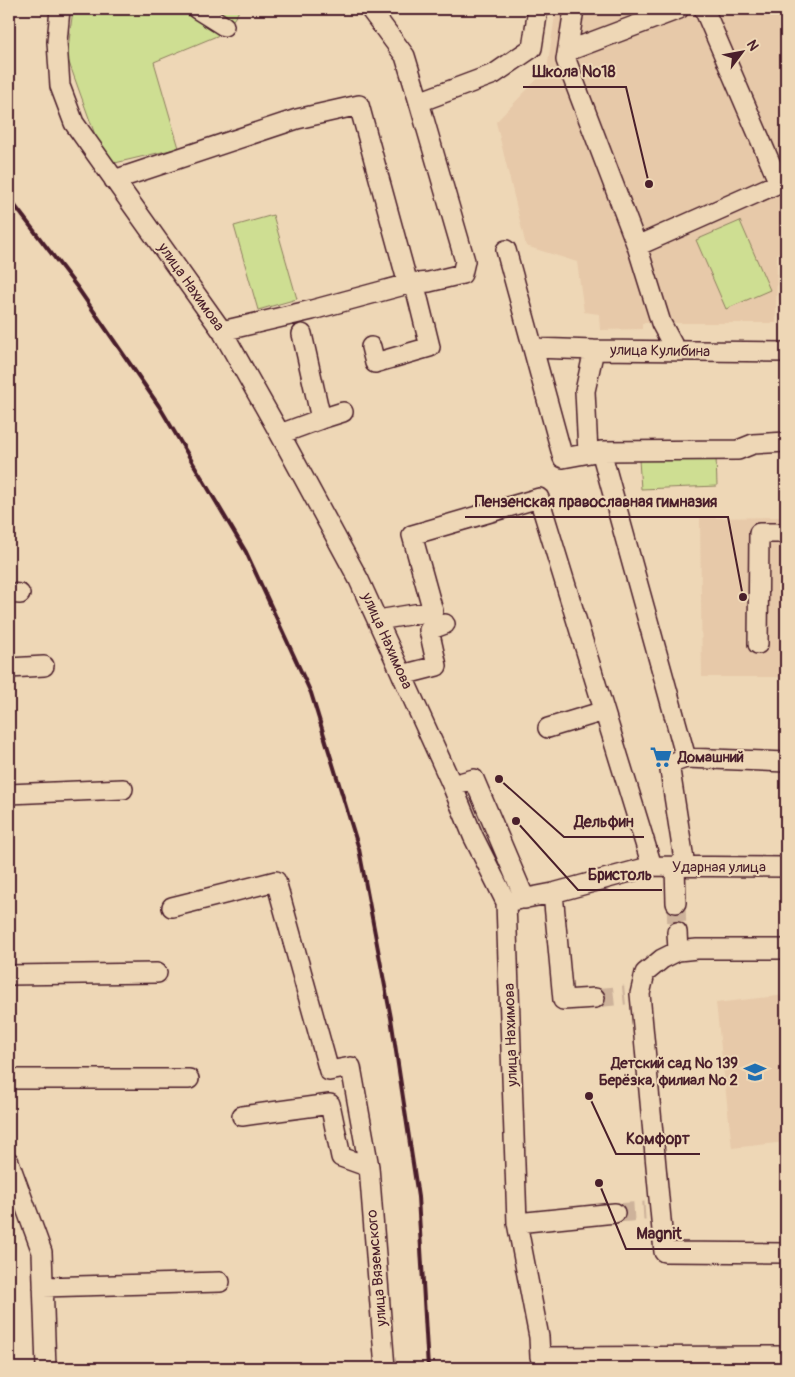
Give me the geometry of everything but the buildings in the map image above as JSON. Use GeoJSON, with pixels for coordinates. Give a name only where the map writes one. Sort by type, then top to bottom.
{"type":"FeatureCollection","features":[{"type":"Feature","properties":{"kind":"street","name":"улица Нахимова"},"geometry":{"type":"LineString","coordinates":[[60,9],[57,42],[60,86],[74,123],[222,331],[360,580],[473,836],[515,900],[517,1223],[539,1336],[539,1363]]}},
{"type":"Feature","properties":{"kind":"street"},"geometry":{"type":"LineString","coordinates":[[197,9],[224,26]]}},
{"type":"Feature","properties":{"kind":"street"},"geometry":{"type":"LineString","coordinates":[[222,331],[312,310],[411,283],[429,282],[462,274],[464,261],[405,56],[370,9]]}},
{"type":"Feature","properties":{"kind":"street"},"geometry":{"type":"LineString","coordinates":[[419,102],[494,74],[532,48],[538,9]]}},
{"type":"Feature","properties":{"kind":"street"},"geometry":{"type":"LineString","coordinates":[[574,9],[566,60],[637,246],[661,323],[676,351]]}},
{"type":"Feature","properties":{"kind":"street"},"geometry":{"type":"LineString","coordinates":[[568,51],[679,9]]}},
{"type":"Feature","properties":{"kind":"street"},"geometry":{"type":"LineString","coordinates":[[637,246],[779,183],[704,9]]}},
{"type":"Feature","properties":{"kind":"street"},"geometry":{"type":"LineString","coordinates":[[114,180],[297,119],[359,105],[430,347],[375,363],[371,347]]}},
{"type":"Feature","properties":{"kind":"street"},"geometry":{"type":"LineString","coordinates":[[506,250],[563,458],[595,452],[738,450],[753,444],[786,442]]}},
{"type":"Feature","properties":{"kind":"street"},"geometry":{"type":"LineString","coordinates":[[302,334],[321,419]]}},
{"type":"Feature","properties":{"kind":"street","name":"улица Кулибина"},"geometry":{"type":"LineString","coordinates":[[533,348],[786,352]]}},
{"type":"Feature","properties":{"kind":"street"},"geometry":{"type":"LineString","coordinates":[[594,350],[585,391],[595,452],[686,758]]}},
{"type":"Feature","properties":{"kind":"street"},"geometry":{"type":"LineString","coordinates":[[280,434],[343,412]]}},
{"type":"Feature","properties":{"kind":"street"},"geometry":{"type":"LineString","coordinates":[[378,620],[433,611],[412,535],[539,498],[652,866]]}},
{"type":"Feature","properties":{"kind":"street"},"geometry":{"type":"LineString","coordinates":[[758,644],[759,533],[786,533]]}},
{"type":"Feature","properties":{"kind":"street"},"geometry":{"type":"LineString","coordinates":[[402,676],[437,666],[430,630],[445,624]]}},
{"type":"Feature","properties":{"kind":"street"},"geometry":{"type":"LineString","coordinates":[[9,668],[44,666]]}},
{"type":"Feature","properties":{"kind":"street"},"geometry":{"type":"LineString","coordinates":[[548,728],[604,711]]}},
{"type":"Feature","properties":{"kind":"street"},"geometry":{"type":"LineString","coordinates":[[676,903],[680,866],[668,764],[686,758],[786,762]]}},
{"type":"Feature","properties":{"kind":"street"},"geometry":{"type":"LineString","coordinates":[[452,785],[474,779],[496,830],[515,900]]}},
{"type":"Feature","properties":{"kind":"street"},"geometry":{"type":"LineString","coordinates":[[9,794],[123,789]]}},
{"type":"Feature","properties":{"kind":"street"},"geometry":{"type":"LineString","coordinates":[[473,836],[496,830]]}},
{"type":"Feature","properties":{"kind":"street","name":"Ударная улица"},"geometry":{"type":"LineString","coordinates":[[515,900],[553,893],[652,866],[786,867]]}},
{"type":"Feature","properties":{"kind":"street","name":"улица Вяземского"},"geometry":{"type":"LineString","coordinates":[[172,907],[276,881],[329,1071],[350,1067],[369,1167],[385,1368]]}},
{"type":"Feature","properties":{"kind":"street"},"geometry":{"type":"LineString","coordinates":[[553,893],[563,1000],[595,998]]}},
{"type":"Feature","properties":{"kind":"street"},"geometry":{"type":"LineString","coordinates":[[677,932],[678,951]]}},
{"type":"Feature","properties":{"kind":"street"},"geometry":{"type":"LineString","coordinates":[[786,949],[697,949],[678,951],[662,959],[645,974],[632,994],[652,1210],[664,1252],[786,1253]]}},
{"type":"Feature","properties":{"kind":"street"},"geometry":{"type":"LineString","coordinates":[[9,975],[157,974]]}},
{"type":"Feature","properties":{"kind":"street"},"geometry":{"type":"LineString","coordinates":[[9,1078],[189,1079]]}},
{"type":"Feature","properties":{"kind":"street"},"geometry":{"type":"LineString","coordinates":[[242,1116],[336,1102],[342,1157],[369,1167]]}},
{"type":"Feature","properties":{"kind":"street"},"geometry":{"type":"LineString","coordinates":[[9,1162],[42,1252],[46,1368]]}},
{"type":"Feature","properties":{"kind":"street"},"geometry":{"type":"LineString","coordinates":[[517,1223],[615,1213]]}},
{"type":"Feature","properties":{"kind":"street"},"geometry":{"type":"LineString","coordinates":[[43,1287],[220,1282]]}},
{"type":"Feature","properties":{"kind":"street"},"geometry":{"type":"LineString","coordinates":[[539,1363],[724,1362],[786,1356]]}},
{"type":"Feature","properties":{"kind":"shaded area"},"geometry":{"type":"Polygon","coordinates":[[[556,9],[786,9],[786,248],[777,254],[776,323],[642,323],[642,329],[600,330],[599,314],[584,312],[577,262],[526,246],[496,122],[547,69],[556,9]]]}},
{"type":"Feature","properties":{"kind":"shaded area"},"geometry":{"type":"Polygon","coordinates":[[[786,517],[786,677],[702,677],[700,518],[786,517]]]}},
{"type":"Feature","properties":{"kind":"shaded area","name":"Детский сад № 139 Берёзка, филиал № 2"},"geometry":{"type":"Polygon","coordinates":[[[786,995],[786,1142],[732,1148],[716,1003],[786,995]]]}},
{"type":"Feature","properties":{"kind":"green space"},"geometry":{"type":"Polygon","coordinates":[[[73,9],[238,9],[238,13],[224,33],[154,62],[179,148],[115,163],[98,143],[67,57],[73,9]]]}},
{"type":"Feature","properties":{"kind":"green space"},"geometry":{"type":"Polygon","coordinates":[[[273,215],[297,299],[258,310],[234,226],[273,215]]]}},
{"type":"Feature","properties":{"kind":"green space"},"geometry":{"type":"Polygon","coordinates":[[[740,221],[770,290],[726,309],[696,240],[740,221]]]}},
{"type":"Feature","properties":{"kind":"green space"},"geometry":{"type":"Polygon","coordinates":[[[716,457],[717,486],[641,489],[639,460],[716,457]]]}},
{"type":"Feature","properties":{"kind":"tunnel"},"geometry":{"type":"LineString","coordinates":[[676,903],[677,932]]}},
{"type":"Feature","properties":{"kind":"tunnel"},"geometry":{"type":"LineString","coordinates":[[595,998],[625,995]]}},
{"type":"Feature","properties":{"kind":"tunnel"},"geometry":{"type":"LineString","coordinates":[[615,1213],[645,1211]]}},
{"type":"Feature","properties":{"kind":"railway"},"geometry":{"type":"LineString","coordinates":[[9,198],[77,287],[159,406],[246,552],[311,693],[359,849],[391,1018],[418,1197],[428,1368]]}},
{"type":"Feature","properties":{"kind":"place","name":"Школа №18"},"geometry":{"type":"Point","coordinates":[649,184]}},
{"type":"Feature","properties":{"kind":"place","name":"Пензенская православная гимназия"},"geometry":{"type":"Point","coordinates":[743,597]}},
{"type":"Feature","properties":{"kind":"place","name":"Домашний"},"geometry":{"type":"Point","coordinates":[661,757]}},
{"type":"Feature","properties":{"kind":"place","name":"Дельфин"},"geometry":{"type":"Point","coordinates":[499,779]}},
{"type":"Feature","properties":{"kind":"place","name":"Бристоль"},"geometry":{"type":"Point","coordinates":[516,821]}},
{"type":"Feature","properties":{"kind":"place","name":"Детский сад № 139 Берёзка, филиал № 2"},"geometry":{"type":"Point","coordinates":[755,1072]}},
{"type":"Feature","properties":{"kind":"place","name":"Комфорт"},"geometry":{"type":"Point","coordinates":[589,1096]}},
{"type":"Feature","properties":{"kind":"place","name":"Magnit"},"geometry":{"type":"Point","coordinates":[599,1183]}}]}
